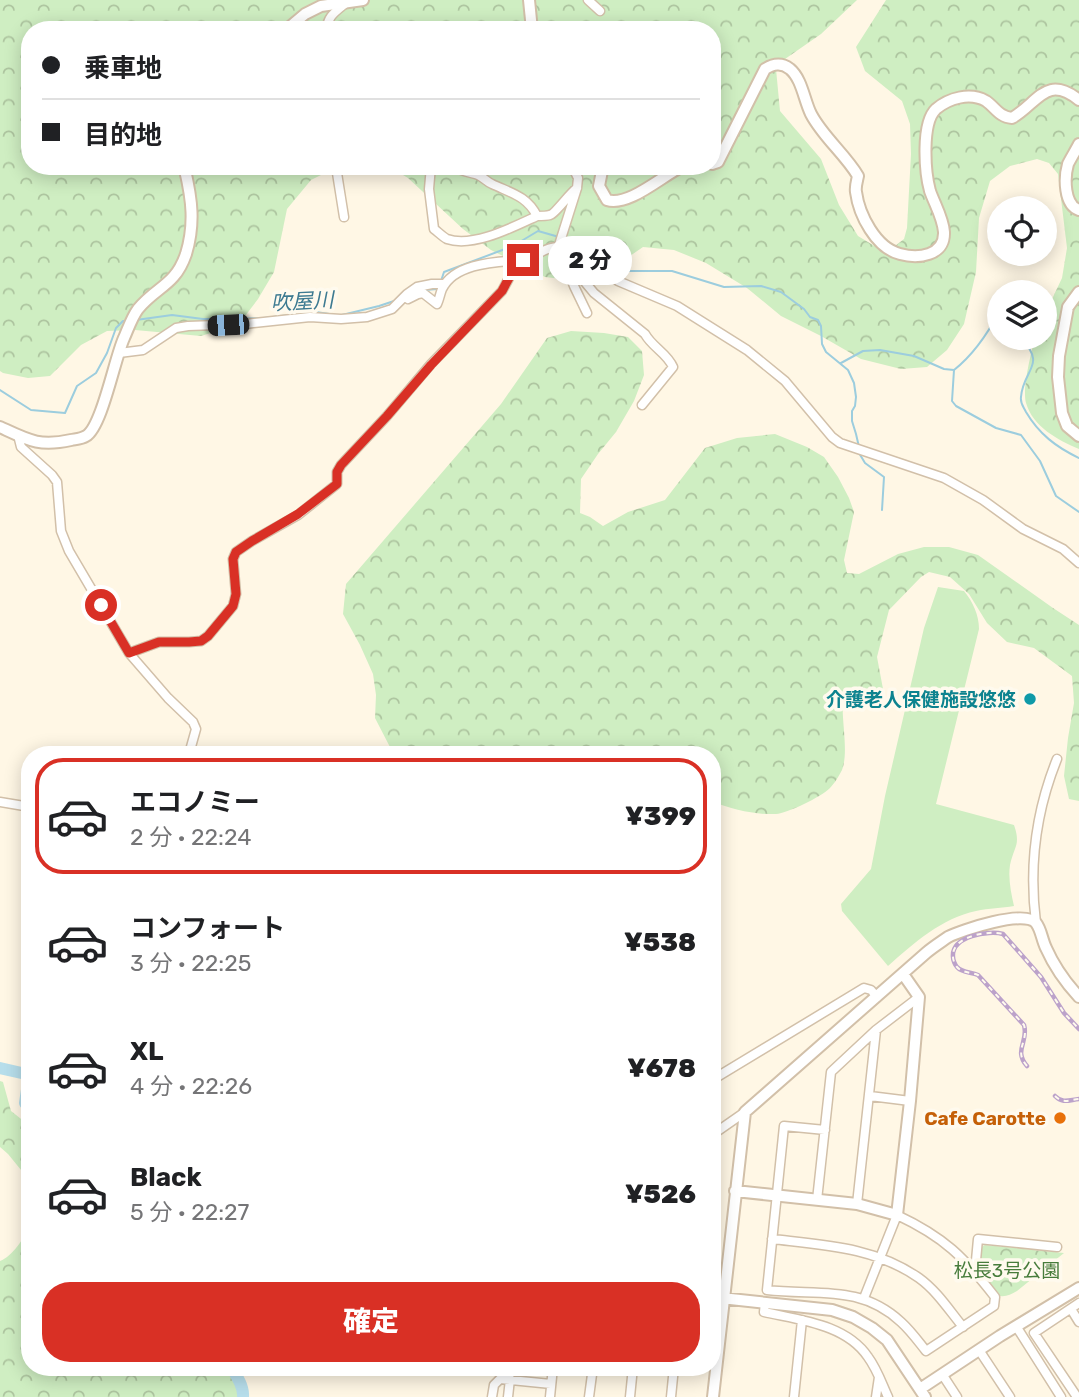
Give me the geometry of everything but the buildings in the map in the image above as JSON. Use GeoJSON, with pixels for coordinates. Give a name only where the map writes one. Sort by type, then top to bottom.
{"type":"FeatureCollection","features":[{"type":"Feature","properties":{"kind":"street"},"geometry":{"type":"LineString","coordinates":[[296,21],[305,13],[321,6],[363,0]]}},
{"type":"Feature","properties":{"kind":"street"},"geometry":{"type":"LineString","coordinates":[[529,0],[531,21]]}},
{"type":"Feature","properties":{"kind":"street"},"geometry":{"type":"LineString","coordinates":[[588,0],[600,10]]}},
{"type":"Feature","properties":{"kind":"street"},"geometry":{"type":"LineString","coordinates":[[329,21],[347,2]]}},
{"type":"Feature","properties":{"kind":"street"},"geometry":{"type":"LineString","coordinates":[[721,156],[765,69],[774,64],[782,65],[791,70],[799,82],[811,115],[858,176],[855,189],[860,208],[876,239],[888,249],[917,257],[936,251],[942,245],[944,235],[930,190],[926,163],[928,124],[932,113],[938,107],[952,99],[976,97],[1004,117],[1012,118],[1049,90],[1061,89],[1079,100]]}},
{"type":"Feature","properties":{"kind":"street"},"geometry":{"type":"LineString","coordinates":[[1079,144],[1068,165],[1067,200],[1079,211]]}},
{"type":"Feature","properties":{"kind":"street"},"geometry":{"type":"LineString","coordinates":[[0,427],[37,443],[48,444],[82,438],[91,432],[122,341],[137,310],[168,284],[178,272],[185,256],[193,217],[186,175]]}},
{"type":"Feature","properties":{"kind":"street"},"geometry":{"type":"LineString","coordinates":[[337,175],[344,217]]}},
{"type":"Feature","properties":{"kind":"street"},"geometry":{"type":"LineString","coordinates":[[430,175],[429,189],[434,229],[446,238],[464,241],[505,230],[537,216],[551,215],[577,188]]}},
{"type":"Feature","properties":{"kind":"street"},"geometry":{"type":"LineString","coordinates":[[479,175],[490,184],[523,199],[532,206],[537,216]]}},
{"type":"Feature","properties":{"kind":"street"},"geometry":{"type":"LineString","coordinates":[[576,175],[577,188],[559,246],[587,313]]}},
{"type":"Feature","properties":{"kind":"street"},"geometry":{"type":"LineString","coordinates":[[601,175],[599,186],[607,200],[619,202],[668,175]]}},
{"type":"Feature","properties":{"kind":"street"},"geometry":{"type":"LineString","coordinates":[[408,299],[423,293],[438,304],[442,288],[461,272],[475,265],[523,260],[549,247],[559,246],[586,259],[618,281],[677,306],[747,349],[785,381],[832,437],[841,443],[944,478],[983,500],[1023,529],[1063,549],[1079,563]]}},
{"type":"Feature","properties":{"kind":"street"},"geometry":{"type":"LineString","coordinates":[[129,653],[159,642],[201,641],[208,636],[233,606],[236,594],[233,559],[236,552],[298,514],[337,484],[337,472],[341,465],[502,291],[518,259]]}},
{"type":"Feature","properties":{"kind":"street"},"geometry":{"type":"LineString","coordinates":[[568,271],[579,275],[594,293],[645,334],[649,342],[670,361],[673,367],[642,405]]}},
{"type":"Feature","properties":{"kind":"street"},"geometry":{"type":"LineString","coordinates":[[119,353],[143,350],[176,328],[188,326],[300,318],[367,317],[392,309],[417,287],[445,285]]}},
{"type":"Feature","properties":{"kind":"street"},"geometry":{"type":"LineString","coordinates":[[1079,292],[1068,307],[1058,377],[1064,420],[1079,436]]}},
{"type":"Feature","properties":{"kind":"street"},"geometry":{"type":"LineString","coordinates":[[18,435],[21,447],[57,482],[61,531],[69,551],[129,653],[193,722],[196,729],[191,746]]}},
{"type":"Feature","properties":{"kind":"street"},"geometry":{"type":"LineString","coordinates":[[1057,759],[1043,800],[1033,860],[1033,902],[1036,923],[1054,965],[1079,997]]}},
{"type":"Feature","properties":{"kind":"street"},"geometry":{"type":"LineString","coordinates":[[0,802],[21,806]]}},
{"type":"Feature","properties":{"kind":"street"},"geometry":{"type":"LineString","coordinates":[[721,1129],[745,1112],[930,950],[963,931],[990,923],[1021,918],[1036,923]]}},
{"type":"Feature","properties":{"kind":"street"},"geometry":{"type":"LineString","coordinates":[[864,1298],[897,1215],[919,997],[902,974]]}},
{"type":"Feature","properties":{"kind":"street"},"geometry":{"type":"LineString","coordinates":[[721,1075],[864,988],[871,990],[877,997]]}},
{"type":"Feature","properties":{"kind":"street"},"geometry":{"type":"LineString","coordinates":[[817,1199],[831,1072],[876,1030],[919,997]]}},
{"type":"Feature","properties":{"kind":"street"},"geometry":{"type":"LineString","coordinates":[[858,1204],[876,1030]]}},
{"type":"Feature","properties":{"kind":"street"},"geometry":{"type":"LineString","coordinates":[[870,1096],[910,1101]]}},
{"type":"Feature","properties":{"kind":"street"},"geometry":{"type":"LineString","coordinates":[[721,1278],[745,1112]]}},
{"type":"Feature","properties":{"kind":"street"},"geometry":{"type":"LineString","coordinates":[[735,1191],[777,1195],[817,1199],[858,1204],[897,1215],[937,1236],[950,1247],[975,1271],[995,1297],[994,1306],[926,1351],[900,1321],[864,1298],[832,1293],[767,1290],[772,1239],[777,1195],[784,1126],[825,1130]]}},
{"type":"Feature","properties":{"kind":"street"},"geometry":{"type":"LineString","coordinates":[[772,1239],[837,1246],[880,1257],[930,1287],[962,1327]]}},
{"type":"Feature","properties":{"kind":"street"},"geometry":{"type":"LineString","coordinates":[[975,1271],[978,1239],[1058,1247]]}},
{"type":"Feature","properties":{"kind":"street"},"geometry":{"type":"LineString","coordinates":[[721,1297],[832,1310],[853,1317],[887,1340],[923,1393],[942,1374],[1079,1288]]}},
{"type":"Feature","properties":{"kind":"street"},"geometry":{"type":"LineString","coordinates":[[765,1303],[764,1312],[831,1329],[850,1339],[868,1357],[888,1397]]}},
{"type":"Feature","properties":{"kind":"street"},"geometry":{"type":"LineString","coordinates":[[1077,1397],[1034,1333],[1079,1303]]}},
{"type":"Feature","properties":{"kind":"street"},"geometry":{"type":"LineString","coordinates":[[1071,1309],[1079,1322]]}},
{"type":"Feature","properties":{"kind":"street"},"geometry":{"type":"LineString","coordinates":[[794,1397],[802,1320]]}},
{"type":"Feature","properties":{"kind":"street"},"geometry":{"type":"LineString","coordinates":[[1016,1326],[1061,1397]]}},
{"type":"Feature","properties":{"kind":"street"},"geometry":{"type":"LineString","coordinates":[[979,1350],[1010,1397]]}},
{"type":"Feature","properties":{"kind":"street"},"geometry":{"type":"LineString","coordinates":[[942,1374],[957,1397]]}},
{"type":"Feature","properties":{"kind":"street"},"geometry":{"type":"LineString","coordinates":[[550,1397],[552,1376]]}},
{"type":"Feature","properties":{"kind":"street"},"geometry":{"type":"LineString","coordinates":[[589,1397],[592,1376]]}},
{"type":"Feature","properties":{"kind":"street"},"geometry":{"type":"LineString","coordinates":[[630,1397],[633,1376]]}},
{"type":"Feature","properties":{"kind":"street"},"geometry":{"type":"LineString","coordinates":[[671,1397],[673,1376]]}},
{"type":"Feature","properties":{"kind":"street"},"geometry":{"type":"LineString","coordinates":[[713,1397],[714,1376]]}},
{"type":"Feature","properties":{"kind":"street"},"geometry":{"type":"LineString","coordinates":[[876,1397],[878,1377]]}},
{"type":"Feature","properties":{"kind":"street"},"geometry":{"type":"LineString","coordinates":[[492,1397],[494,1385],[504,1378],[551,1384]]}},
{"type":"Feature","properties":{"kind":"street"},"geometry":{"type":"LineString","coordinates":[[508,1397],[510,1379]]}},
{"type":"Feature","properties":{"kind":"green space"},"geometry":{"type":"Polygon","coordinates":[[[0,0],[857,0],[821,34],[785,59],[776,69],[780,111],[821,159],[839,205],[858,236],[886,253],[904,239],[907,228],[910,124],[902,101],[865,71],[856,47],[886,0],[1079,0],[1079,449],[1040,426],[1029,411],[1025,397],[1032,350],[1057,350],[1057,289],[1062,278],[1067,248],[1058,174],[1049,163],[1037,159],[1010,166],[990,181],[979,218],[976,272],[964,324],[947,350],[927,367],[901,369],[861,359],[781,316],[747,288],[706,263],[674,250],[643,247],[614,267],[579,281],[545,277],[491,250],[463,229],[403,175],[721,175],[721,21],[21,21],[21,175],[321,175],[311,180],[287,209],[274,272],[239,324],[201,336],[135,330],[107,331],[81,345],[50,376],[28,378],[0,371],[0,0]]]}},
{"type":"Feature","properties":{"kind":"green space"},"geometry":{"type":"Polygon","coordinates":[[[571,331],[604,333],[628,337],[642,351],[644,375],[634,401],[616,432],[581,479],[580,513],[603,526],[628,512],[665,500],[705,448],[737,438],[775,434],[824,457],[849,498],[854,512],[844,560],[847,573],[859,574],[898,554],[924,547],[949,547],[978,555],[1079,625],[1079,801],[1069,799],[1064,776],[1074,703],[1072,676],[1034,648],[1007,642],[987,623],[969,594],[950,577],[929,572],[889,610],[877,657],[883,689],[873,701],[853,697],[843,700],[845,754],[842,770],[826,792],[788,811],[760,814],[721,805],[721,746],[389,746],[375,718],[373,674],[343,614],[346,584],[501,404],[547,338],[571,331]]]}},
{"type":"Feature","properties":{"kind":"green space"},"geometry":{"type":"Polygon","coordinates":[[[938,587],[964,591],[975,609],[979,629],[936,804],[1014,825],[1017,841],[1009,875],[1014,906],[976,911],[952,919],[918,940],[888,966],[842,911],[841,904],[871,869],[924,628],[938,587]]]}},
{"type":"Feature","properties":{"kind":"green space"},"geometry":{"type":"Polygon","coordinates":[[[0,1081],[3,1082],[11,1111],[21,1119],[21,1170],[0,1147],[0,1081]]]}},
{"type":"Feature","properties":{"kind":"green space"},"geometry":{"type":"Polygon","coordinates":[[[21,1241],[21,1376],[232,1376],[242,1397],[0,1397],[0,1261],[14,1251],[21,1241]]]}},
{"type":"Feature","properties":{"kind":"green space","name":"松長3号公園"},"geometry":{"type":"Polygon","coordinates":[[[985,1245],[1064,1253],[1017,1291],[1002,1296],[996,1295],[978,1271],[980,1248],[985,1245]]]}},
{"type":"Feature","properties":{"kind":"waterway","name":"吹屋川"},"geometry":{"type":"LineString","coordinates":[[441,281],[444,272],[513,246],[538,231],[559,237]]}},
{"type":"Feature","properties":{"kind":"waterway"},"geometry":{"type":"LineString","coordinates":[[564,239],[603,251],[630,271],[672,271],[724,287],[761,286],[781,292],[804,309],[810,317],[818,320],[826,352],[848,370],[854,383],[856,397],[852,421],[859,447]]}},
{"type":"Feature","properties":{"kind":"waterway","name":"吹屋川"},"geometry":{"type":"LineString","coordinates":[[425,290],[437,289],[439,286]]}},
{"type":"Feature","properties":{"kind":"waterway","name":"吹屋川"},"geometry":{"type":"LineString","coordinates":[[342,315],[397,300]]}},
{"type":"Feature","properties":{"kind":"waterway","name":"吹屋川"},"geometry":{"type":"LineString","coordinates":[[136,320],[172,315],[232,319],[316,312],[329,314]]}},
{"type":"Feature","properties":{"kind":"waterway","name":"吹屋川"},"geometry":{"type":"LineString","coordinates":[[0,390],[31,410],[65,413],[77,386],[96,373],[116,328],[123,321],[127,321]]}},
{"type":"Feature","properties":{"kind":"waterway"},"geometry":{"type":"LineString","coordinates":[[841,363],[863,351],[880,350],[914,356],[944,369],[954,370],[968,358],[987,332]]}},
{"type":"Feature","properties":{"kind":"waterway"},"geometry":{"type":"LineString","coordinates":[[1030,350],[1033,361],[1023,388],[1022,404],[1042,433],[1079,458]]}},
{"type":"Feature","properties":{"kind":"waterway"},"geometry":{"type":"LineString","coordinates":[[954,370],[952,401],[956,406],[996,428],[1021,435],[1040,461],[1056,496],[1079,512]]}},
{"type":"Feature","properties":{"kind":"waterway"},"geometry":{"type":"LineString","coordinates":[[859,453],[865,463],[884,477],[882,510]]}},
{"type":"Feature","properties":{"kind":"waterway"},"geometry":{"type":"LineString","coordinates":[[0,1068],[21,1073]]}},
{"type":"Feature","properties":{"kind":"waterway"},"geometry":{"type":"LineString","coordinates":[[237,1376],[243,1397]]}},
{"type":"Feature","properties":{"kind":"railway"},"geometry":{"type":"LineString","coordinates":[[1027,1066],[1021,1055],[1024,1025],[978,975],[961,970],[955,964],[954,950],[964,939],[981,934],[1003,934],[1041,977],[1064,1013],[1079,1029]]}},
{"type":"Feature","properties":{"kind":"railway"},"geometry":{"type":"LineString","coordinates":[[1055,1096],[1063,1101],[1079,1099]]}},
{"type":"Feature","properties":{"kind":"place","name":"介護老人保健施設悠悠"},"geometry":{"type":"Point","coordinates":[1030,699]}},
{"type":"Feature","properties":{"kind":"place","name":"Cafe Carotte"},"geometry":{"type":"Point","coordinates":[1060,1118]}},
{"type":"Feature","properties":{"kind":"route"},"geometry":{"type":"LineString","coordinates":[[101,605],[129,653],[159,642],[201,641],[208,636],[233,606],[236,594],[233,559],[236,552],[298,514],[337,484],[337,472],[341,465],[502,291],[518,259],[523,260]]}}]}
